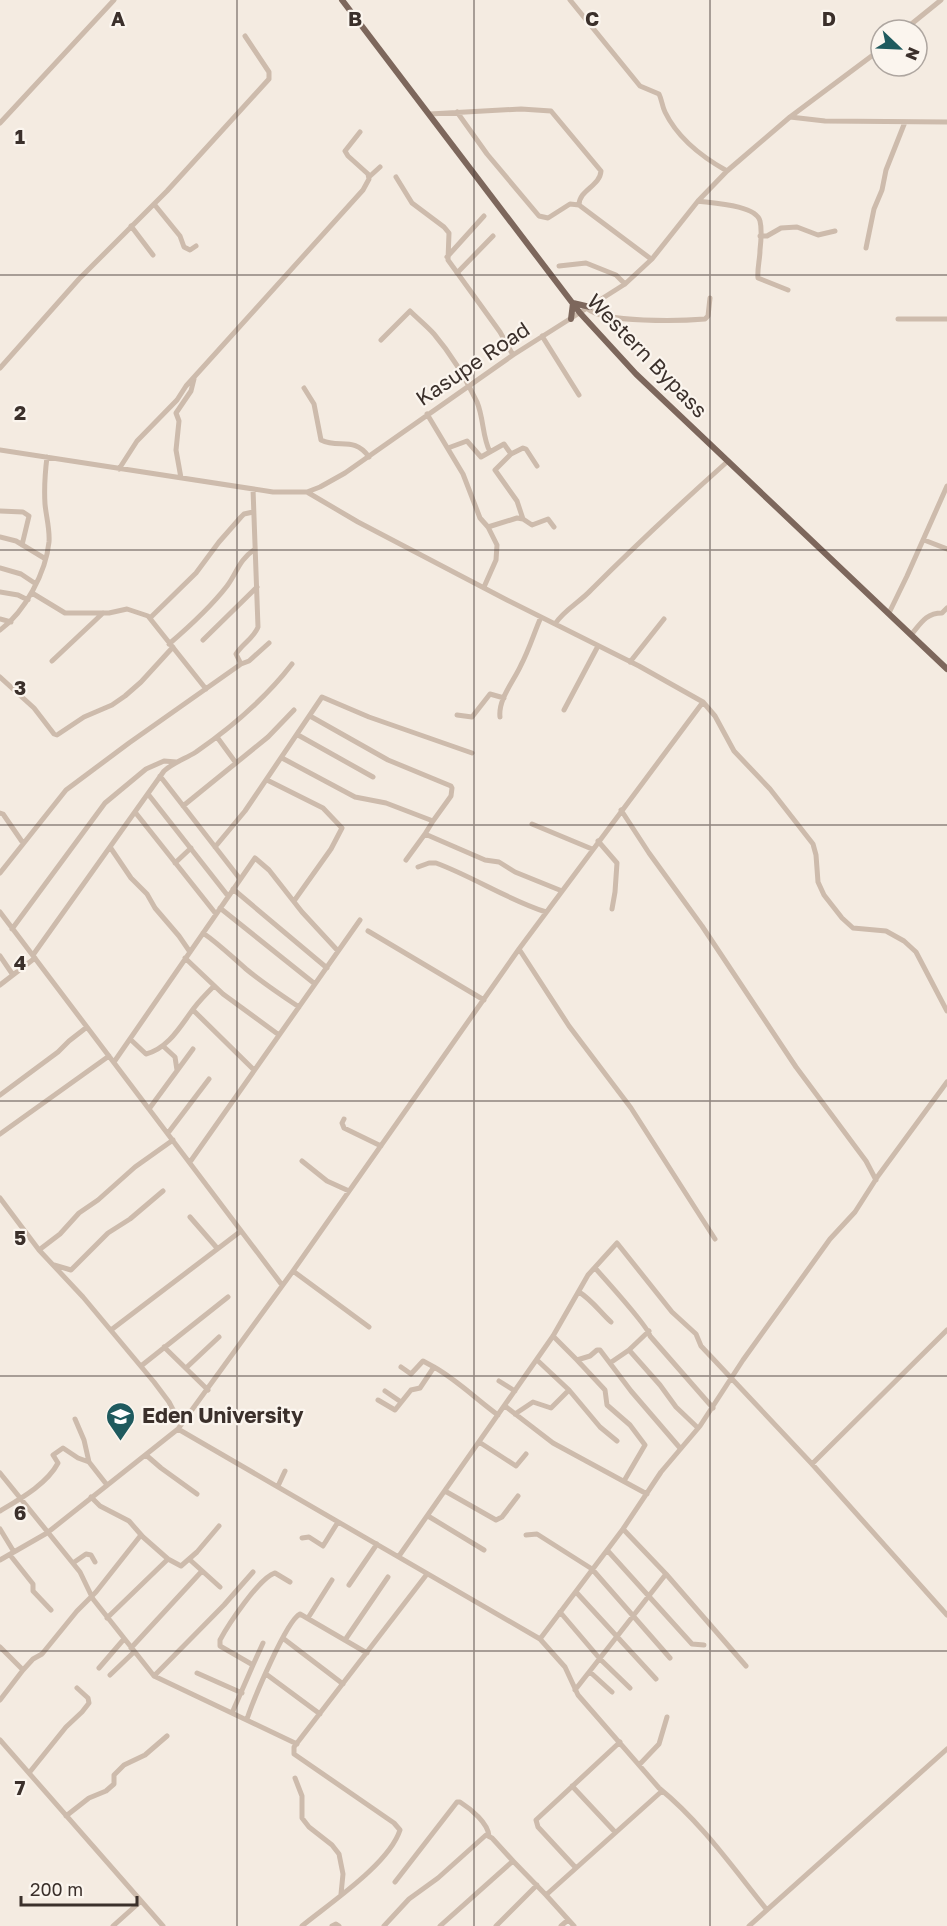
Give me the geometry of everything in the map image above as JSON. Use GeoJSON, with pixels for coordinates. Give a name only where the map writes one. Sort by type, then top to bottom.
{"type":"FeatureCollection","features":[{"type":"Feature","properties":{"kind":"main road","name":"Western Bypass"},"geometry":{"type":"LineString","coordinates":[[342,0],[587,321],[636,374],[947,669]]}},
{"type":"Feature","properties":{"kind":"main road"},"geometry":{"type":"LineString","coordinates":[[573,303],[588,308],[587,321],[582,318],[571,319],[573,303]]}},
{"type":"Feature","properties":{"kind":"street"},"geometry":{"type":"LineString","coordinates":[[0,123],[114,0]]}},
{"type":"Feature","properties":{"kind":"street"},"geometry":{"type":"LineString","coordinates":[[570,0],[640,86],[658,94],[666,115],[686,142],[706,159],[727,171]]}},
{"type":"Feature","properties":{"kind":"street"},"geometry":{"type":"LineString","coordinates":[[919,18],[941,0]]}},
{"type":"Feature","properties":{"kind":"street"},"geometry":{"type":"LineString","coordinates":[[0,368],[79,279],[154,204],[269,79],[269,72],[245,36]]}},
{"type":"Feature","properties":{"kind":"street","name":"Kasupe Road"},"geometry":{"type":"LineString","coordinates":[[0,450],[282,493],[307,492],[320,487],[369,457],[513,355],[625,284],[651,259],[698,201],[727,171],[790,117],[869,58]]}},
{"type":"Feature","properties":{"kind":"street"},"geometry":{"type":"LineString","coordinates":[[430,114],[521,109],[554,112],[601,171],[598,181],[580,198],[579,205]]}},
{"type":"Feature","properties":{"kind":"street"},"geometry":{"type":"LineString","coordinates":[[457,112],[492,160],[539,216],[548,218],[570,204],[579,205],[651,259]]}},
{"type":"Feature","properties":{"kind":"street"},"geometry":{"type":"LineString","coordinates":[[790,117],[825,121],[947,122]]}},
{"type":"Feature","properties":{"kind":"street"},"geometry":{"type":"LineString","coordinates":[[866,248],[874,209],[882,190],[886,170],[905,122]]}},
{"type":"Feature","properties":{"kind":"street"},"geometry":{"type":"LineString","coordinates":[[360,132],[345,151],[369,177]]}},
{"type":"Feature","properties":{"kind":"street"},"geometry":{"type":"LineString","coordinates":[[119,469],[137,441],[310,246],[359,195],[369,177],[380,167]]}},
{"type":"Feature","properties":{"kind":"street"},"geometry":{"type":"LineString","coordinates":[[396,177],[413,205],[449,233],[447,257],[500,332],[513,355]]}},
{"type":"Feature","properties":{"kind":"street"},"geometry":{"type":"LineString","coordinates":[[698,201],[730,205],[752,212],[760,219],[758,278],[788,290]]}},
{"type":"Feature","properties":{"kind":"street"},"geometry":{"type":"LineString","coordinates":[[154,204],[180,236],[184,247],[190,250],[196,246]]}},
{"type":"Feature","properties":{"kind":"street"},"geometry":{"type":"LineString","coordinates":[[447,257],[484,216]]}},
{"type":"Feature","properties":{"kind":"street"},"geometry":{"type":"LineString","coordinates":[[131,226],[153,255]]}},
{"type":"Feature","properties":{"kind":"street"},"geometry":{"type":"LineString","coordinates":[[760,236],[768,236],[781,228],[797,227],[818,235],[835,231]]}},
{"type":"Feature","properties":{"kind":"street"},"geometry":{"type":"LineString","coordinates":[[457,273],[493,236]]}},
{"type":"Feature","properties":{"kind":"street"},"geometry":{"type":"LineString","coordinates":[[560,266],[586,263],[616,275],[625,284]]}},
{"type":"Feature","properties":{"kind":"street"},"geometry":{"type":"LineString","coordinates":[[588,308],[594,314],[624,318],[705,319],[708,316],[710,298]]}},
{"type":"Feature","properties":{"kind":"street"},"geometry":{"type":"LineString","coordinates":[[381,340],[410,311],[435,336],[468,386],[480,410],[483,437],[490,452]]}},
{"type":"Feature","properties":{"kind":"street"},"geometry":{"type":"LineString","coordinates":[[898,319],[947,319]]}},
{"type":"Feature","properties":{"kind":"street"},"geometry":{"type":"LineString","coordinates":[[542,336],[579,395]]}},
{"type":"Feature","properties":{"kind":"street"},"geometry":{"type":"LineString","coordinates":[[181,478],[176,450],[179,421],[177,413],[191,391],[194,379]]}},
{"type":"Feature","properties":{"kind":"street"},"geometry":{"type":"LineString","coordinates":[[304,388],[314,404],[321,440],[354,445],[364,450],[369,457]]}},
{"type":"Feature","properties":{"kind":"street"},"geometry":{"type":"LineString","coordinates":[[427,414],[466,480],[480,518],[488,527],[498,548],[496,560],[484,588]]}},
{"type":"Feature","properties":{"kind":"street"},"geometry":{"type":"LineString","coordinates":[[448,448],[467,441],[480,458],[504,444],[512,454]]}},
{"type":"Feature","properties":{"kind":"street"},"geometry":{"type":"LineString","coordinates":[[522,519],[517,501],[495,470],[512,454],[523,448],[537,466]]}},
{"type":"Feature","properties":{"kind":"street"},"geometry":{"type":"LineString","coordinates":[[0,630],[11,622],[32,593],[49,540],[45,491],[47,457]]}},
{"type":"Feature","properties":{"kind":"street"},"geometry":{"type":"LineString","coordinates":[[555,624],[561,615],[585,596],[728,461]]}},
{"type":"Feature","properties":{"kind":"street"},"geometry":{"type":"LineString","coordinates":[[889,613],[945,496],[947,486]]}},
{"type":"Feature","properties":{"kind":"street"},"geometry":{"type":"LineString","coordinates":[[240,664],[236,654],[258,629],[253,489]]}},
{"type":"Feature","properties":{"kind":"street"},"geometry":{"type":"LineString","coordinates":[[307,492],[484,588],[703,702],[715,716],[742,761],[770,789],[813,844],[818,882],[824,895],[842,918],[853,928],[885,931],[904,941],[916,952],[947,1011]]}},
{"type":"Feature","properties":{"kind":"street"},"geometry":{"type":"LineString","coordinates":[[0,511],[22,512],[29,516],[22,545]]}},
{"type":"Feature","properties":{"kind":"street"},"geometry":{"type":"LineString","coordinates":[[150,618],[196,573],[244,514],[253,512]]}},
{"type":"Feature","properties":{"kind":"street"},"geometry":{"type":"LineString","coordinates":[[488,527],[517,518],[532,525],[548,519],[554,527]]}},
{"type":"Feature","properties":{"kind":"street"},"geometry":{"type":"LineString","coordinates":[[0,537],[12,540],[44,558]]}},
{"type":"Feature","properties":{"kind":"street"},"geometry":{"type":"LineString","coordinates":[[924,540],[947,549]]}},
{"type":"Feature","properties":{"kind":"street"},"geometry":{"type":"LineString","coordinates":[[0,677],[34,708],[56,735],[84,717],[112,705],[141,682],[171,646],[206,611],[229,583],[242,560],[255,549]]}},
{"type":"Feature","properties":{"kind":"street"},"geometry":{"type":"LineString","coordinates":[[0,568],[21,574],[36,584]]}},
{"type":"Feature","properties":{"kind":"street"},"geometry":{"type":"LineString","coordinates":[[203,640],[257,587]]}},
{"type":"Feature","properties":{"kind":"street"},"geometry":{"type":"LineString","coordinates":[[0,592],[18,595],[28,600]]}},
{"type":"Feature","properties":{"kind":"street"},"geometry":{"type":"LineString","coordinates":[[32,593],[63,612],[103,613],[126,609],[150,618],[206,689]]}},
{"type":"Feature","properties":{"kind":"street"},"geometry":{"type":"LineString","coordinates":[[911,635],[931,613],[942,613],[947,608]]}},
{"type":"Feature","properties":{"kind":"street"},"geometry":{"type":"LineString","coordinates":[[52,662],[103,613]]}},
{"type":"Feature","properties":{"kind":"street"},"geometry":{"type":"LineString","coordinates":[[500,717],[504,699],[522,664],[541,617]]}},
{"type":"Feature","properties":{"kind":"street"},"geometry":{"type":"LineString","coordinates":[[630,662],[664,619]]}},
{"type":"Feature","properties":{"kind":"street"},"geometry":{"type":"LineString","coordinates":[[0,620],[11,622]]}},
{"type":"Feature","properties":{"kind":"street"},"geometry":{"type":"LineString","coordinates":[[0,873],[66,790],[240,664],[249,661],[269,643]]}},
{"type":"Feature","properties":{"kind":"street"},"geometry":{"type":"LineString","coordinates":[[564,710],[598,646]]}},
{"type":"Feature","properties":{"kind":"street"},"geometry":{"type":"LineString","coordinates":[[0,985],[34,957],[160,776],[176,762],[217,737],[254,706],[292,664]]}},
{"type":"Feature","properties":{"kind":"street"},"geometry":{"type":"LineString","coordinates":[[457,715],[472,717],[490,694],[504,699]]}},
{"type":"Feature","properties":{"kind":"street"},"geometry":{"type":"LineString","coordinates":[[214,847],[237,821],[267,780],[321,698],[324,697],[369,717],[472,753]]}},
{"type":"Feature","properties":{"kind":"street"},"geometry":{"type":"LineString","coordinates":[[0,1560],[47,1533],[180,1427],[293,1271],[519,949],[703,702]]}},
{"type":"Feature","properties":{"kind":"street"},"geometry":{"type":"LineString","coordinates":[[183,806],[268,737],[294,710]]}},
{"type":"Feature","properties":{"kind":"street"},"geometry":{"type":"LineString","coordinates":[[310,716],[388,760],[453,788],[451,796],[406,860]]}},
{"type":"Feature","properties":{"kind":"street"},"geometry":{"type":"LineString","coordinates":[[298,735],[373,777]]}},
{"type":"Feature","properties":{"kind":"street"},"geometry":{"type":"LineString","coordinates":[[217,737],[236,763]]}},
{"type":"Feature","properties":{"kind":"street"},"geometry":{"type":"LineString","coordinates":[[282,758],[355,797],[386,803],[433,821]]}},
{"type":"Feature","properties":{"kind":"street"},"geometry":{"type":"LineString","coordinates":[[12,928],[105,803],[146,769],[164,761],[176,762]]}},
{"type":"Feature","properties":{"kind":"street"},"geometry":{"type":"LineString","coordinates":[[160,776],[240,879]]}},
{"type":"Feature","properties":{"kind":"street"},"geometry":{"type":"LineString","coordinates":[[267,780],[322,808],[342,828],[331,849],[294,901]]}},
{"type":"Feature","properties":{"kind":"street"},"geometry":{"type":"LineString","coordinates":[[148,794],[228,896]]}},
{"type":"Feature","properties":{"kind":"street"},"geometry":{"type":"LineString","coordinates":[[621,810],[796,1067],[866,1161],[876,1180]]}},
{"type":"Feature","properties":{"kind":"street"},"geometry":{"type":"LineString","coordinates":[[135,812],[216,914]]}},
{"type":"Feature","properties":{"kind":"street"},"geometry":{"type":"LineString","coordinates":[[0,813],[23,843]]}},
{"type":"Feature","properties":{"kind":"street"},"geometry":{"type":"LineString","coordinates":[[532,824],[592,849]]}},
{"type":"Feature","properties":{"kind":"street"},"geometry":{"type":"LineString","coordinates":[[425,834],[484,860],[499,862],[515,873],[562,891]]}},
{"type":"Feature","properties":{"kind":"street"},"geometry":{"type":"LineString","coordinates":[[598,841],[617,863],[612,909]]}},
{"type":"Feature","properties":{"kind":"street"},"geometry":{"type":"LineString","coordinates":[[110,847],[131,878],[147,894],[155,908],[190,952]]}},
{"type":"Feature","properties":{"kind":"street"},"geometry":{"type":"LineString","coordinates":[[175,863],[191,848]]}},
{"type":"Feature","properties":{"kind":"street"},"geometry":{"type":"LineString","coordinates":[[114,1062],[256,858],[269,870],[338,951]]}},
{"type":"Feature","properties":{"kind":"street"},"geometry":{"type":"LineString","coordinates":[[418,867],[429,862],[436,863],[525,905],[546,912]]}},
{"type":"Feature","properties":{"kind":"street"},"geometry":{"type":"LineString","coordinates":[[233,889],[327,968]]}},
{"type":"Feature","properties":{"kind":"street"},"geometry":{"type":"LineString","coordinates":[[220,908],[315,984]]}},
{"type":"Feature","properties":{"kind":"street"},"geometry":{"type":"LineString","coordinates":[[0,912],[282,1285]]}},
{"type":"Feature","properties":{"kind":"street"},"geometry":{"type":"LineString","coordinates":[[190,1162],[360,920]]}},
{"type":"Feature","properties":{"kind":"street"},"geometry":{"type":"LineString","coordinates":[[368,931],[484,1000]]}},
{"type":"Feature","properties":{"kind":"street"},"geometry":{"type":"LineString","coordinates":[[203,933],[223,947],[276,993],[299,1007]]}},
{"type":"Feature","properties":{"kind":"street"},"geometry":{"type":"LineString","coordinates":[[519,949],[569,1026],[632,1108],[715,1239]]}},
{"type":"Feature","properties":{"kind":"street"},"geometry":{"type":"LineString","coordinates":[[0,956],[13,975]]}},
{"type":"Feature","properties":{"kind":"street"},"geometry":{"type":"LineString","coordinates":[[185,958],[214,986],[279,1035]]}},
{"type":"Feature","properties":{"kind":"street"},"geometry":{"type":"LineString","coordinates":[[130,1039],[146,1054],[163,1046],[214,986]]}},
{"type":"Feature","properties":{"kind":"street"},"geometry":{"type":"LineString","coordinates":[[193,1010],[254,1070]]}},
{"type":"Feature","properties":{"kind":"street"},"geometry":{"type":"LineString","coordinates":[[0,1095],[87,1027]]}},
{"type":"Feature","properties":{"kind":"street"},"geometry":{"type":"LineString","coordinates":[[163,1046],[175,1057],[177,1070]]}},
{"type":"Feature","properties":{"kind":"street"},"geometry":{"type":"LineString","coordinates":[[149,1108],[193,1049]]}},
{"type":"Feature","properties":{"kind":"street"},"geometry":{"type":"LineString","coordinates":[[0,1134],[109,1056]]}},
{"type":"Feature","properties":{"kind":"street"},"geometry":{"type":"LineString","coordinates":[[168,1133],[210,1079]]}},
{"type":"Feature","properties":{"kind":"street"},"geometry":{"type":"LineString","coordinates":[[540,1639],[607,1550],[661,1472],[699,1428],[742,1360],[830,1239],[855,1212],[947,1082]]}},
{"type":"Feature","properties":{"kind":"street"},"geometry":{"type":"LineString","coordinates":[[344,1119],[342,1125],[345,1129],[381,1146]]}},
{"type":"Feature","properties":{"kind":"street"},"geometry":{"type":"LineString","coordinates":[[39,1250],[135,1167],[173,1140]]}},
{"type":"Feature","properties":{"kind":"street"},"geometry":{"type":"LineString","coordinates":[[302,1161],[327,1181],[349,1191]]}},
{"type":"Feature","properties":{"kind":"street"},"geometry":{"type":"LineString","coordinates":[[52,1264],[72,1270],[113,1228],[130,1219],[163,1191]]}},
{"type":"Feature","properties":{"kind":"street"},"geometry":{"type":"LineString","coordinates":[[0,1198],[39,1250],[83,1297],[141,1366],[169,1402],[180,1427],[540,1639],[565,1667],[575,1690],[662,1791],[672,1798],[701,1829],[767,1910]]}},
{"type":"Feature","properties":{"kind":"street"},"geometry":{"type":"LineString","coordinates":[[190,1217],[217,1248]]}},
{"type":"Feature","properties":{"kind":"street"},"geometry":{"type":"LineString","coordinates":[[111,1330],[241,1231]]}},
{"type":"Feature","properties":{"kind":"street"},"geometry":{"type":"LineString","coordinates":[[399,1556],[537,1360],[588,1275],[616,1244],[619,1244],[672,1312],[696,1334],[701,1346],[812,1464],[947,1615]]}},
{"type":"Feature","properties":{"kind":"street"},"geometry":{"type":"LineString","coordinates":[[595,1268],[713,1408]]}},
{"type":"Feature","properties":{"kind":"street"},"geometry":{"type":"LineString","coordinates":[[293,1271],[369,1327]]}},
{"type":"Feature","properties":{"kind":"street"},"geometry":{"type":"LineString","coordinates":[[579,1292],[592,1301],[611,1322]]}},
{"type":"Feature","properties":{"kind":"street"},"geometry":{"type":"LineString","coordinates":[[141,1366],[228,1297]]}},
{"type":"Feature","properties":{"kind":"street"},"geometry":{"type":"LineString","coordinates":[[812,1464],[947,1330]]}},
{"type":"Feature","properties":{"kind":"street"},"geometry":{"type":"LineString","coordinates":[[610,1363],[629,1350],[649,1331]]}},
{"type":"Feature","properties":{"kind":"street"},"geometry":{"type":"LineString","coordinates":[[553,1336],[604,1390],[607,1404],[630,1425],[645,1444],[624,1481]]}},
{"type":"Feature","properties":{"kind":"street"},"geometry":{"type":"LineString","coordinates":[[186,1368],[219,1337]]}},
{"type":"Feature","properties":{"kind":"street"},"geometry":{"type":"LineString","coordinates":[[164,1347],[208,1390]]}},
{"type":"Feature","properties":{"kind":"street"},"geometry":{"type":"LineString","coordinates":[[577,1360],[590,1356],[598,1349],[680,1448]]}},
{"type":"Feature","properties":{"kind":"street"},"geometry":{"type":"LineString","coordinates":[[629,1350],[676,1407],[699,1428]]}},
{"type":"Feature","properties":{"kind":"street"},"geometry":{"type":"LineString","coordinates":[[537,1360],[569,1389],[600,1427],[617,1441]]}},
{"type":"Feature","properties":{"kind":"street"},"geometry":{"type":"LineString","coordinates":[[400,1367],[411,1374],[423,1361],[455,1379],[469,1394],[498,1415]]}},
{"type":"Feature","properties":{"kind":"street"},"geometry":{"type":"LineString","coordinates":[[378,1400],[394,1410],[411,1390],[420,1388],[435,1367]]}},
{"type":"Feature","properties":{"kind":"street"},"geometry":{"type":"LineString","coordinates":[[499,1381],[515,1391]]}},
{"type":"Feature","properties":{"kind":"street"},"geometry":{"type":"LineString","coordinates":[[724,1389],[740,1388]]}},
{"type":"Feature","properties":{"kind":"street"},"geometry":{"type":"LineString","coordinates":[[514,1414],[533,1402],[551,1408],[569,1389]]}},
{"type":"Feature","properties":{"kind":"street"},"geometry":{"type":"LineString","coordinates":[[385,1391],[401,1402]]}},
{"type":"Feature","properties":{"kind":"street"},"geometry":{"type":"LineString","coordinates":[[505,1406],[554,1443],[647,1494]]}},
{"type":"Feature","properties":{"kind":"street"},"geometry":{"type":"LineString","coordinates":[[75,1419],[90,1462],[107,1485]]}},
{"type":"Feature","properties":{"kind":"street"},"geometry":{"type":"LineString","coordinates":[[479,1442],[514,1466],[517,1466],[526,1454]]}},
{"type":"Feature","properties":{"kind":"street"},"geometry":{"type":"LineString","coordinates":[[0,1512],[37,1486],[58,1466],[58,1460],[53,1455],[60,1449],[63,1448],[78,1458],[90,1462]]}},
{"type":"Feature","properties":{"kind":"street"},"geometry":{"type":"LineString","coordinates":[[146,1455],[197,1494]]}},
{"type":"Feature","properties":{"kind":"street"},"geometry":{"type":"LineString","coordinates":[[278,1486],[285,1472]]}},
{"type":"Feature","properties":{"kind":"street"},"geometry":{"type":"LineString","coordinates":[[0,1473],[83,1576],[91,1596],[154,1676],[297,1744]]}},
{"type":"Feature","properties":{"kind":"street"},"geometry":{"type":"LineString","coordinates":[[445,1491],[496,1520],[502,1517],[518,1496]]}},
{"type":"Feature","properties":{"kind":"street"},"geometry":{"type":"LineString","coordinates":[[92,1497],[97,1504],[126,1519],[141,1535],[181,1566],[219,1526]]}},
{"type":"Feature","properties":{"kind":"street"},"geometry":{"type":"LineString","coordinates":[[428,1516],[484,1550]]}},
{"type":"Feature","properties":{"kind":"street"},"geometry":{"type":"LineString","coordinates":[[302,1538],[309,1537],[323,1546],[338,1522]]}},
{"type":"Feature","properties":{"kind":"street"},"geometry":{"type":"LineString","coordinates":[[0,1529],[12,1553],[33,1584],[33,1591],[51,1610]]}},
{"type":"Feature","properties":{"kind":"street"},"geometry":{"type":"LineString","coordinates":[[622,1529],[666,1574],[746,1666]]}},
{"type":"Feature","properties":{"kind":"street"},"geometry":{"type":"LineString","coordinates":[[526,1535],[537,1534],[592,1569],[670,1658]]}},
{"type":"Feature","properties":{"kind":"street"},"geometry":{"type":"LineString","coordinates":[[0,1700],[33,1659],[42,1654],[141,1535]]}},
{"type":"Feature","properties":{"kind":"street"},"geometry":{"type":"LineString","coordinates":[[349,1585],[377,1544]]}},
{"type":"Feature","properties":{"kind":"street"},"geometry":{"type":"LineString","coordinates":[[607,1550],[692,1644],[704,1645]]}},
{"type":"Feature","properties":{"kind":"street"},"geometry":{"type":"LineString","coordinates":[[73,1563],[86,1554],[91,1555],[95,1562]]}},
{"type":"Feature","properties":{"kind":"street"},"geometry":{"type":"LineString","coordinates":[[107,1618],[168,1558]]}},
{"type":"Feature","properties":{"kind":"street"},"geometry":{"type":"LineString","coordinates":[[189,1558],[220,1587]]}},
{"type":"Feature","properties":{"kind":"street"},"geometry":{"type":"LineString","coordinates":[[110,1675],[202,1571]]}},
{"type":"Feature","properties":{"kind":"street"},"geometry":{"type":"LineString","coordinates":[[154,1676],[253,1572]]}},
{"type":"Feature","properties":{"kind":"street"},"geometry":{"type":"LineString","coordinates":[[253,1665],[220,1646],[220,1640],[246,1603],[270,1575],[275,1573],[290,1582]]}},
{"type":"Feature","properties":{"kind":"street"},"geometry":{"type":"LineString","coordinates":[[302,1926],[364,1878],[396,1839],[400,1830],[394,1823],[294,1754],[293,1751],[428,1574]]}},
{"type":"Feature","properties":{"kind":"street"},"geometry":{"type":"LineString","coordinates":[[575,1690],[666,1574]]}},
{"type":"Feature","properties":{"kind":"street"},"geometry":{"type":"LineString","coordinates":[[345,1640],[388,1577]]}},
{"type":"Feature","properties":{"kind":"street"},"geometry":{"type":"LineString","coordinates":[[308,1618],[333,1580]]}},
{"type":"Feature","properties":{"kind":"street"},"geometry":{"type":"LineString","coordinates":[[576,1592],[656,1679]]}},
{"type":"Feature","properties":{"kind":"street"},"geometry":{"type":"LineString","coordinates":[[560,1612],[600,1659],[630,1688]]}},
{"type":"Feature","properties":{"kind":"street"},"geometry":{"type":"LineString","coordinates":[[247,1719],[266,1674],[298,1615],[308,1618],[367,1653]]}},
{"type":"Feature","properties":{"kind":"street"},"geometry":{"type":"LineString","coordinates":[[99,1668],[124,1639]]}},
{"type":"Feature","properties":{"kind":"street"},"geometry":{"type":"LineString","coordinates":[[284,1639],[343,1683]]}},
{"type":"Feature","properties":{"kind":"street"},"geometry":{"type":"LineString","coordinates":[[232,1713],[263,1643]]}},
{"type":"Feature","properties":{"kind":"street"},"geometry":{"type":"LineString","coordinates":[[0,1647],[23,1670]]}},
{"type":"Feature","properties":{"kind":"street"},"geometry":{"type":"LineString","coordinates":[[590,1672],[612,1692]]}},
{"type":"Feature","properties":{"kind":"street"},"geometry":{"type":"LineString","coordinates":[[197,1673],[242,1693]]}},
{"type":"Feature","properties":{"kind":"street"},"geometry":{"type":"LineString","coordinates":[[266,1674],[320,1714]]}},
{"type":"Feature","properties":{"kind":"street"},"geometry":{"type":"LineString","coordinates":[[28,1773],[89,1703],[88,1698],[76,1688]]}},
{"type":"Feature","properties":{"kind":"street"},"geometry":{"type":"LineString","coordinates":[[639,1765],[658,1744],[667,1717]]}},
{"type":"Feature","properties":{"kind":"street"},"geometry":{"type":"LineString","coordinates":[[66,1816],[89,1798],[109,1789],[115,1783],[114,1775],[117,1770],[145,1755],[167,1736]]}},
{"type":"Feature","properties":{"kind":"street"},"geometry":{"type":"LineString","coordinates":[[0,1740],[164,1926]]}},
{"type":"Feature","properties":{"kind":"street"},"geometry":{"type":"LineString","coordinates":[[576,1868],[536,1823],[539,1816],[620,1742]]}},
{"type":"Feature","properties":{"kind":"street"},"geometry":{"type":"LineString","coordinates":[[749,1926],[947,1749]]}},
{"type":"Feature","properties":{"kind":"street"},"geometry":{"type":"LineString","coordinates":[[295,1778],[302,1796],[302,1818],[339,1854],[343,1874],[341,1894]]}},
{"type":"Feature","properties":{"kind":"street"},"geometry":{"type":"LineString","coordinates":[[572,1786],[615,1832]]}},
{"type":"Feature","properties":{"kind":"street"},"geometry":{"type":"LineString","coordinates":[[546,1895],[662,1791]]}},
{"type":"Feature","properties":{"kind":"street"},"geometry":{"type":"LineString","coordinates":[[395,1882],[460,1802],[476,1816],[489,1832],[489,1836],[574,1926]]}},
{"type":"Feature","properties":{"kind":"street"},"geometry":{"type":"LineString","coordinates":[[384,1926],[410,1899],[438,1878],[484,1837],[489,1836]]}},
{"type":"Feature","properties":{"kind":"street"},"geometry":{"type":"LineString","coordinates":[[440,1926],[513,1861]]}},
{"type":"Feature","properties":{"kind":"street"},"geometry":{"type":"LineString","coordinates":[[496,1926],[537,1886]]}},
{"type":"Feature","properties":{"kind":"street"},"geometry":{"type":"LineString","coordinates":[[113,1926],[141,1900]]}},
{"type":"Feature","properties":{"kind":"street"},"geometry":{"type":"LineString","coordinates":[[561,1926],[568,1920]]}},
{"type":"Feature","properties":{"kind":"street"},"geometry":{"type":"LineString","coordinates":[[332,1926],[336,1924],[339,1926]]}},
{"type":"Feature","properties":{"kind":"place","name":"Eden University"},"geometry":{"type":"Point","coordinates":[121,1442]}}]}
